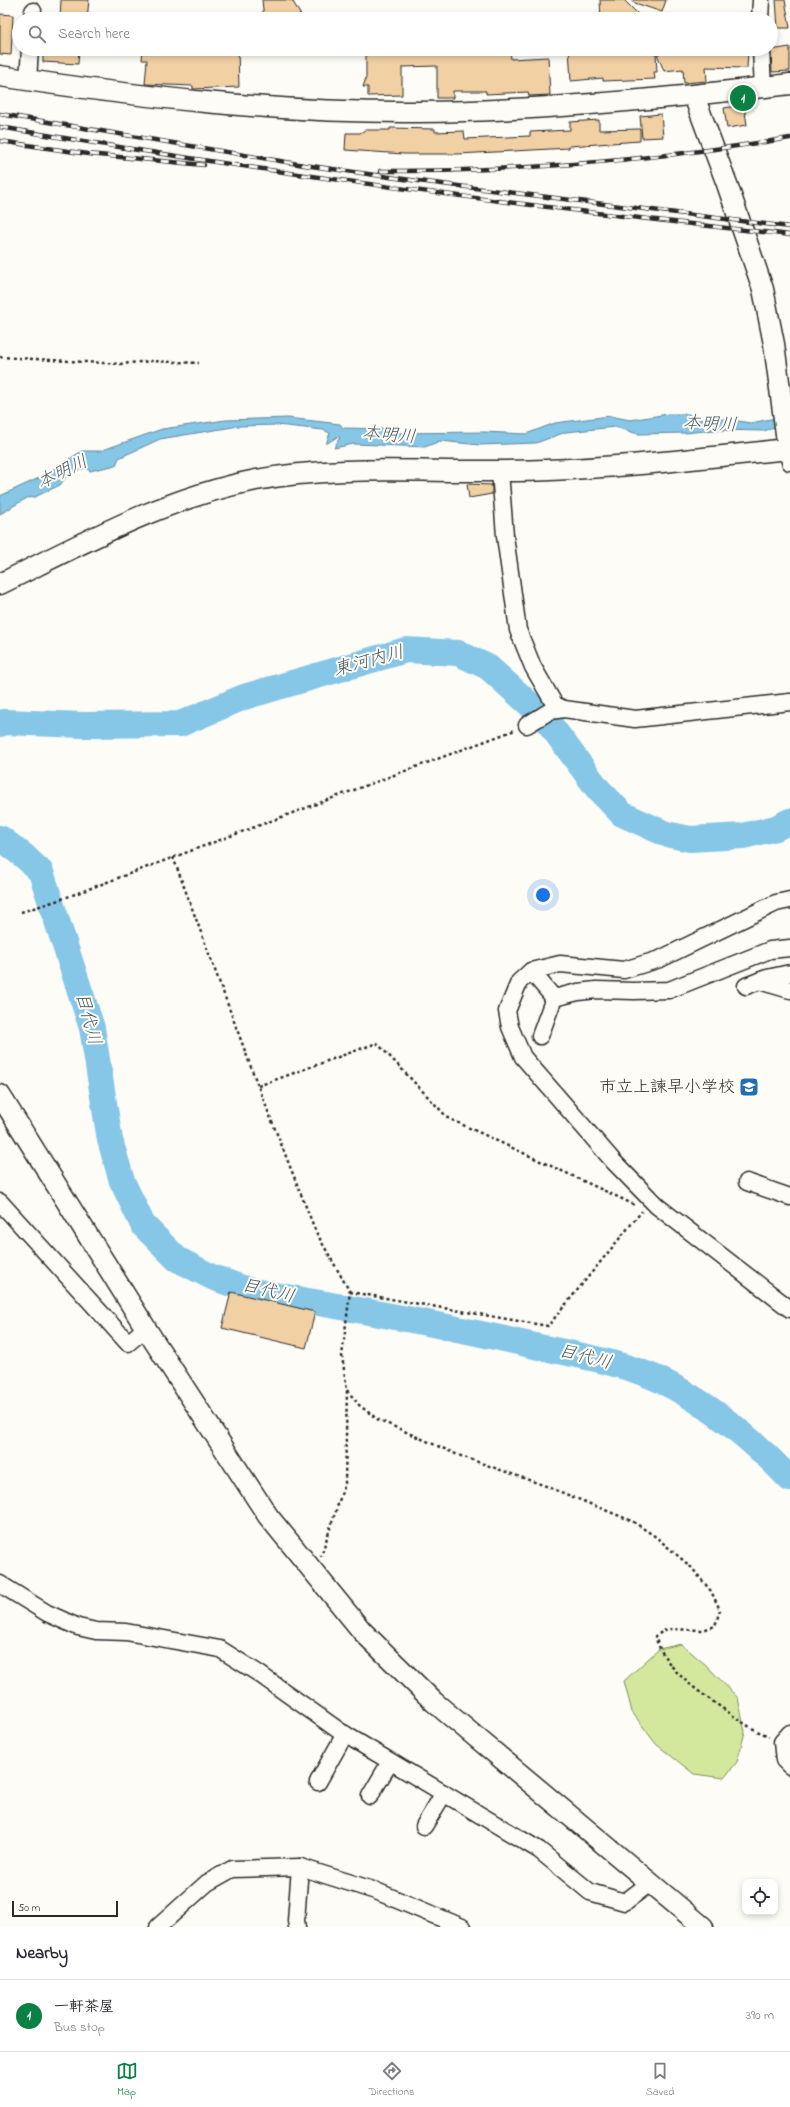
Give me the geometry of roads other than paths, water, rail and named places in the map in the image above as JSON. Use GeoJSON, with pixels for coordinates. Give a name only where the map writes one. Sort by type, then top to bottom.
{"type":"FeatureCollection","features":[{"type":"Feature","properties":{"kind":"street"},"geometry":{"type":"LineString","coordinates":[[760,12],[761,0]]}},
{"type":"Feature","properties":{"kind":"street"},"geometry":{"type":"LineString","coordinates":[[28,80],[30,56]]}},
{"type":"Feature","properties":{"kind":"street"},"geometry":{"type":"LineString","coordinates":[[761,56],[763,88]]}},
{"type":"Feature","properties":{"kind":"street"},"geometry":{"type":"LineString","coordinates":[[0,76],[187,100],[306,109],[416,112],[542,108],[694,96],[790,84]]}},
{"type":"Feature","properties":{"kind":"street"},"geometry":{"type":"LineString","coordinates":[[0,584],[160,507],[255,480],[303,473],[400,470],[573,470],[788,449],[774,344],[762,289],[727,184],[694,96]]}},
{"type":"Feature","properties":{"kind":"street"},"geometry":{"type":"LineString","coordinates":[[500,471],[505,536],[518,630],[536,673],[557,710]]}},
{"type":"Feature","properties":{"kind":"street"},"geometry":{"type":"LineString","coordinates":[[527,725],[557,710],[635,719],[790,702]]}},
{"type":"Feature","properties":{"kind":"street"},"geometry":{"type":"LineString","coordinates":[[790,900],[776,903],[660,959],[624,970],[560,964],[531,971],[519,982],[507,1010],[510,1027],[523,1057],[614,1162],[657,1206],[790,1309]]}},
{"type":"Feature","properties":{"kind":"street"},"geometry":{"type":"LineString","coordinates":[[554,998],[578,992],[596,990],[634,992],[669,990],[770,950],[790,948]]}},
{"type":"Feature","properties":{"kind":"street"},"geometry":{"type":"LineString","coordinates":[[531,971],[554,998]]}},
{"type":"Feature","properties":{"kind":"street"},"geometry":{"type":"LineString","coordinates":[[790,973],[753,984],[790,990]]}},
{"type":"Feature","properties":{"kind":"street"},"geometry":{"type":"LineString","coordinates":[[540,1036],[554,998]]}},
{"type":"Feature","properties":{"kind":"street"},"geometry":{"type":"LineString","coordinates":[[0,1095],[146,1328],[268,1516],[362,1631],[434,1702],[703,1927]]}},
{"type":"Feature","properties":{"kind":"street"},"geometry":{"type":"LineString","coordinates":[[748,1182],[790,1197]]}},
{"type":"Feature","properties":{"kind":"street"},"geometry":{"type":"LineString","coordinates":[[0,1202],[128,1343],[146,1328]]}},
{"type":"Feature","properties":{"kind":"street"},"geometry":{"type":"LineString","coordinates":[[0,1584],[47,1613],[78,1627],[96,1631],[126,1632],[220,1649],[258,1673],[345,1734],[539,1850],[590,1892],[625,1902],[650,1883]]}},
{"type":"Feature","properties":{"kind":"street"},"geometry":{"type":"LineString","coordinates":[[318,1782],[345,1734]]}},
{"type":"Feature","properties":{"kind":"street"},"geometry":{"type":"LineString","coordinates":[[786,1737],[784,1760],[790,1766]]}},
{"type":"Feature","properties":{"kind":"street"},"geometry":{"type":"LineString","coordinates":[[370,1796],[390,1762]]}},
{"type":"Feature","properties":{"kind":"street"},"geometry":{"type":"LineString","coordinates":[[424,1826],[444,1793]]}},
{"type":"Feature","properties":{"kind":"street"},"geometry":{"type":"LineString","coordinates":[[158,1927],[207,1883],[232,1869],[300,1867],[376,1891],[462,1927]]}},
{"type":"Feature","properties":{"kind":"street"},"geometry":{"type":"LineString","coordinates":[[297,1927],[296,1920],[300,1867]]}},
{"type":"Feature","properties":{"kind":"water","name":"本明川"},"geometry":{"type":"Polygon","coordinates":[[[668,414],[689,414],[693,420],[725,419],[751,423],[790,415],[790,424],[763,431],[715,430],[685,433],[638,434],[615,427],[566,432],[536,443],[480,445],[440,441],[425,447],[354,444],[334,448],[340,437],[337,437],[326,444],[330,433],[323,430],[277,425],[239,426],[160,439],[119,458],[116,465],[90,471],[86,468],[70,472],[60,485],[35,497],[27,498],[0,514],[0,496],[41,477],[82,451],[100,451],[162,429],[226,420],[288,418],[340,424],[343,428],[390,429],[393,433],[484,432],[526,434],[555,423],[610,416],[630,420],[668,414]]]}},
{"type":"Feature","properties":{"kind":"waterway","name":"東河内川"},"geometry":{"type":"LineString","coordinates":[[0,724],[4,722],[84,725],[180,724],[244,697],[406,650],[458,653],[488,667],[546,719],[598,789],[622,814],[666,834],[690,839],[743,836],[776,828],[790,821]]}},
{"type":"Feature","properties":{"kind":"waterway","name":"目代川"},"geometry":{"type":"LineString","coordinates":[[0,838],[24,856],[41,872],[92,1028],[110,1140],[122,1181],[143,1225],[177,1259],[212,1277],[248,1290],[467,1331],[600,1360],[644,1373],[695,1399],[729,1423],[761,1450],[790,1479]]}},
{"type":"Feature","properties":{"kind":"railway"},"geometry":{"type":"LineString","coordinates":[[0,114],[304,165],[418,181],[790,227]]}},
{"type":"Feature","properties":{"kind":"railway"},"geometry":{"type":"LineString","coordinates":[[0,127],[98,144],[295,174],[493,200],[790,235]]}},
{"type":"Feature","properties":{"kind":"railway"},"geometry":{"type":"LineString","coordinates":[[380,171],[483,169],[586,163],[688,153],[790,138]]}},
{"type":"Feature","properties":{"kind":"railway"},"geometry":{"type":"LineString","coordinates":[[0,141],[88,154],[204,165]]}},
{"type":"Feature","properties":{"kind":"place","name":"一軒茶屋"},"geometry":{"type":"Point","coordinates":[743,98]}},
{"type":"Feature","properties":{"kind":"place","name":"市立上諫早小学校"},"geometry":{"type":"Point","coordinates":[749,1087]}}]}
